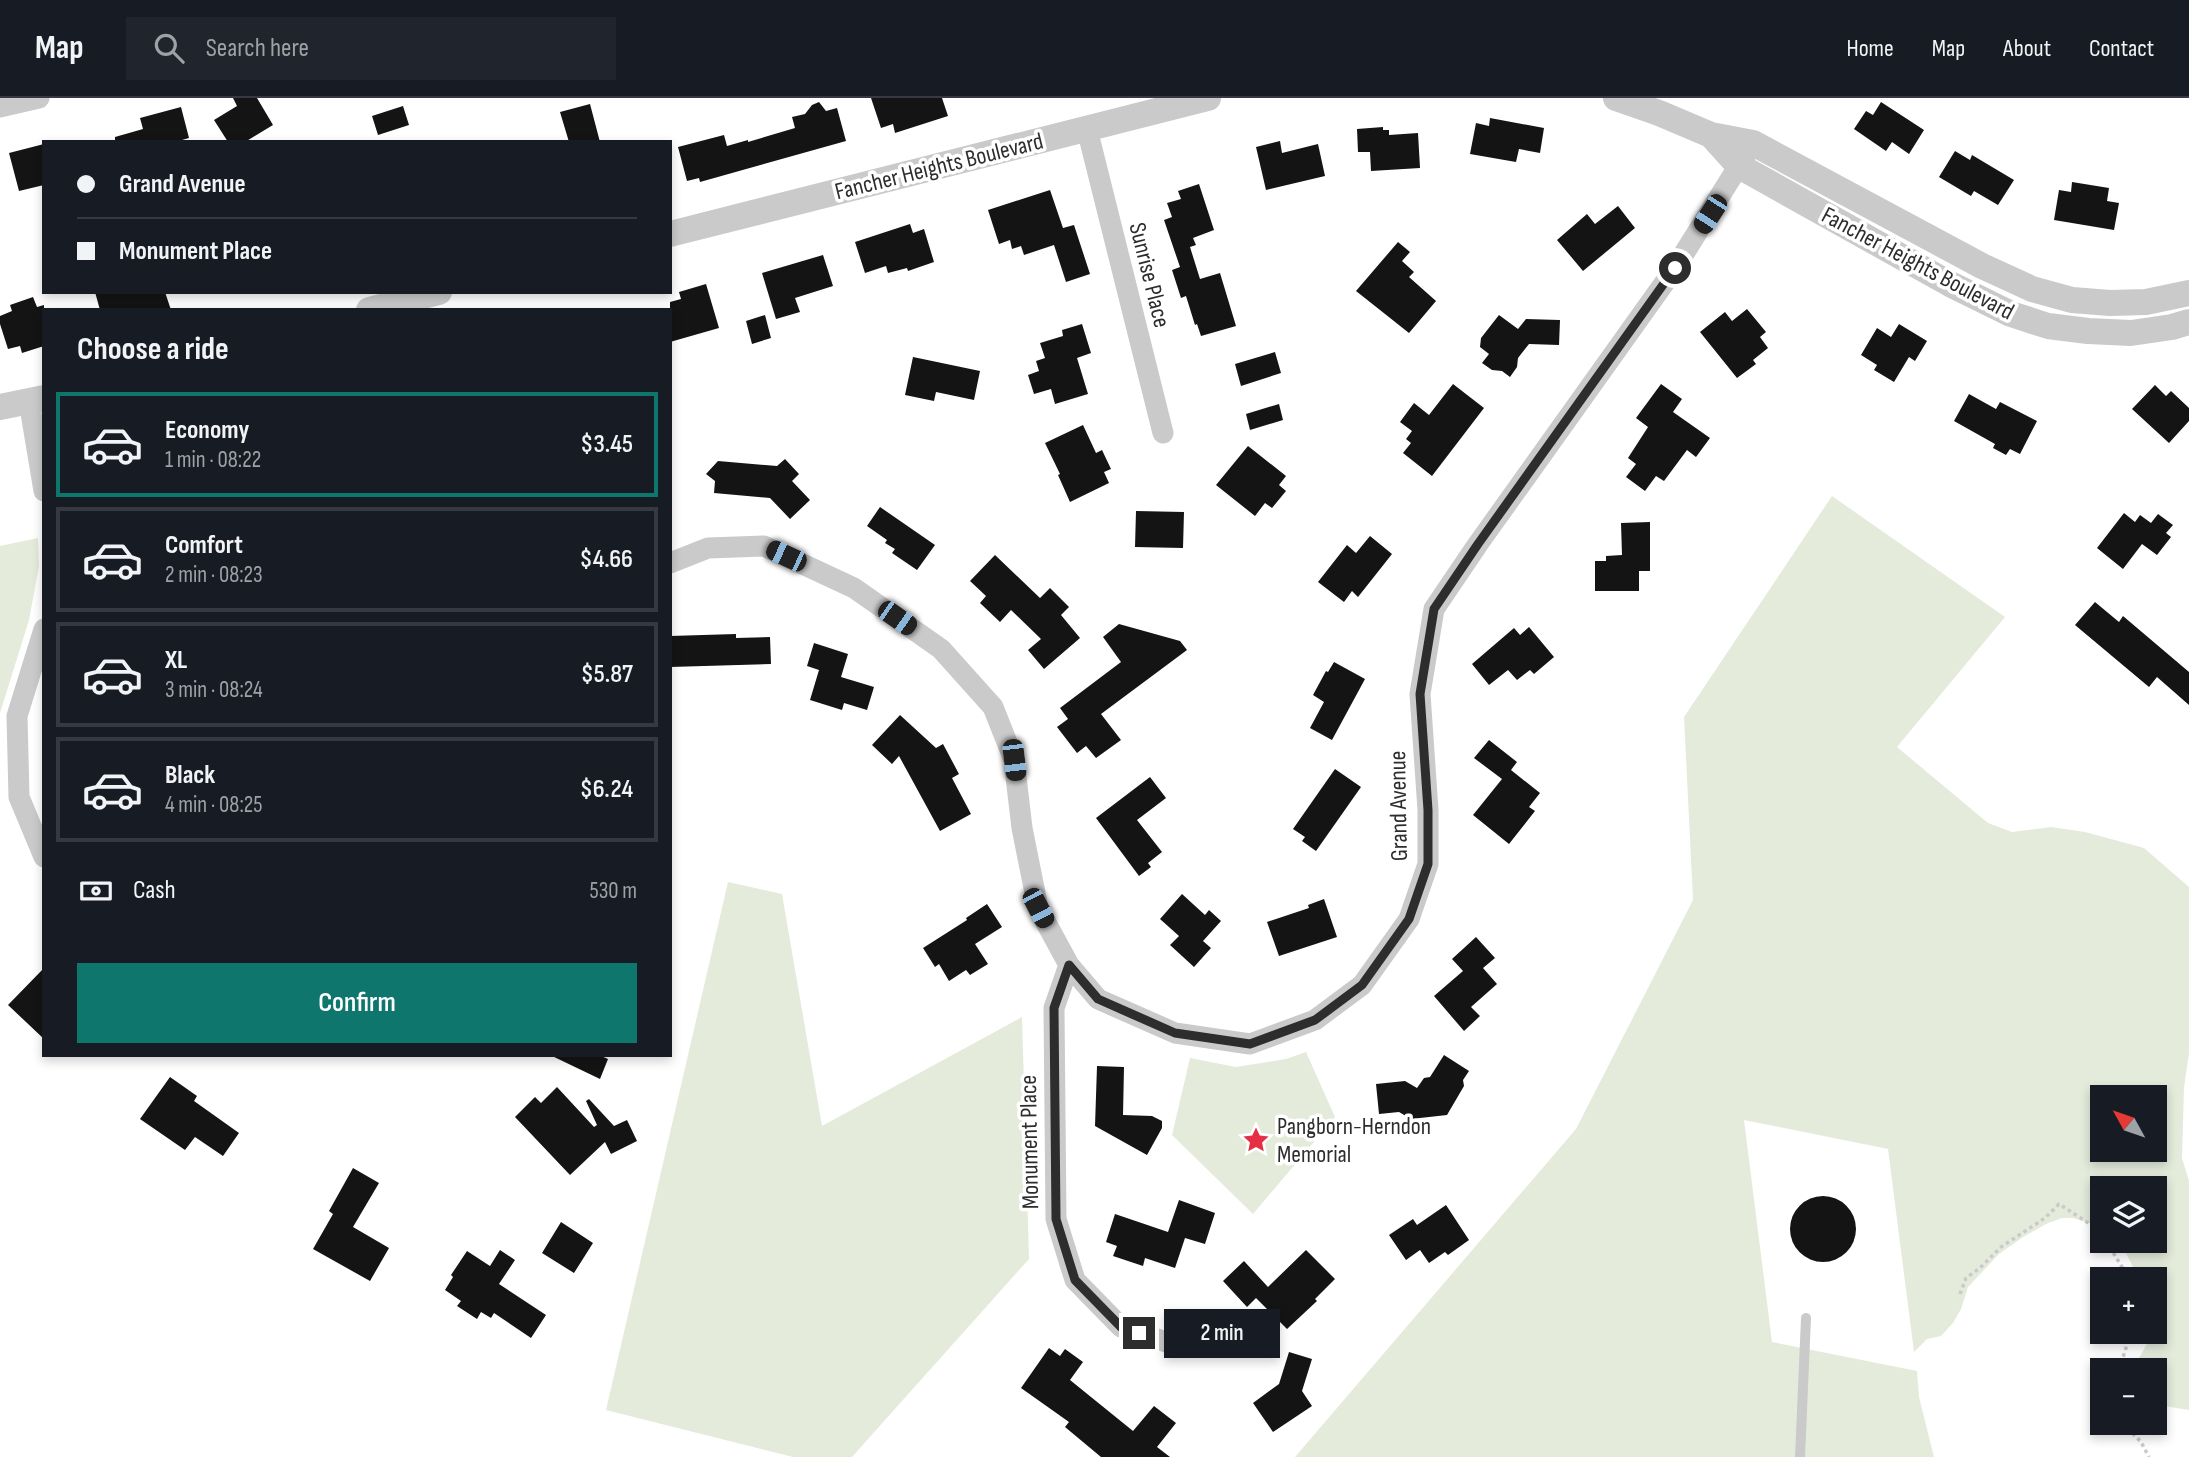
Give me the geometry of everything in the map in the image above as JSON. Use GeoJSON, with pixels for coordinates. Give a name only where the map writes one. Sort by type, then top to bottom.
{"type":"FeatureCollection","features":[{"type":"Feature","properties":{"kind":"street"},"geometry":{"type":"LineString","coordinates":[[0,107],[39,98]]}},
{"type":"Feature","properties":{"kind":"street","name":"Fancher Heights Boulevard"},"geometry":{"type":"LineString","coordinates":[[672,233],[1208,98]]}},
{"type":"Feature","properties":{"kind":"street","name":"Fancher Heights Boulevard"},"geometry":{"type":"LineString","coordinates":[[1616,98],[1711,135],[1753,143],[1982,266],[2032,289],[2072,300],[2110,303],[2146,302],[2189,293]]}},
{"type":"Feature","properties":{"kind":"street","name":"Sunrise Place"},"geometry":{"type":"LineString","coordinates":[[1087,129],[1163,433]]}},
{"type":"Feature","properties":{"kind":"street","name":"Fancher Heights Boulevard"},"geometry":{"type":"LineString","coordinates":[[1711,135],[1739,166],[1918,267],[2011,314],[2048,326],[2131,333],[2189,322]]}},
{"type":"Feature","properties":{"kind":"street","name":"Grand Avenue"},"geometry":{"type":"LineString","coordinates":[[672,561],[708,548],[764,546],[853,588],[941,649],[993,707],[1014,760],[1022,828],[1038,908],[1069,965],[1098,999],[1175,1033],[1250,1044],[1315,1020],[1362,985],[1409,919],[1428,864],[1428,810],[1420,694],[1434,609],[1675,268],[1753,143]]}},
{"type":"Feature","properties":{"kind":"street"},"geometry":{"type":"LineString","coordinates":[[377,308],[431,294]]}},
{"type":"Feature","properties":{"kind":"street"},"geometry":{"type":"LineString","coordinates":[[0,407],[36,399],[42,468]]}},
{"type":"Feature","properties":{"kind":"street"},"geometry":{"type":"LineString","coordinates":[[42,635],[17,716],[19,797],[42,852]]}},
{"type":"Feature","properties":{"kind":"street","name":"Monument Place"},"geometry":{"type":"LineString","coordinates":[[1069,965],[1054,1008],[1056,1219],[1075,1280],[1121,1327],[1175,1345]]}},
{"type":"Feature","properties":{"kind":"lane"},"geometry":{"type":"LineString","coordinates":[[1800,1457],[1805,1318]]}},
{"type":"Feature","properties":{"kind":"path"},"geometry":{"type":"LineString","coordinates":[[1959,1294],[1966,1278],[2001,1247],[2053,1212],[2059,1204],[2090,1224]]}},
{"type":"Feature","properties":{"kind":"path"},"geometry":{"type":"LineString","coordinates":[[2134,1435],[2149,1457]]}},
{"type":"Feature","properties":{"kind":"green space"},"geometry":{"type":"Polygon","coordinates":[[[1832,496],[2005,617],[1897,747],[1988,823],[2012,832],[2051,827],[2085,832],[2144,848],[2189,887],[2189,1053],[2184,1088],[2182,1158],[2189,1181],[2189,1410],[2167,1406],[2167,1358],[2139,1358],[2147,1344],[2167,1344],[2167,1267],[2133,1267],[2126,1253],[2167,1253],[2167,1176],[2090,1176],[2090,1223],[2062,1218],[2023,1237],[1999,1254],[1968,1287],[1953,1323],[1941,1336],[1927,1339],[1914,1352],[1888,1149],[1744,1120],[1772,1342],[1917,1371],[1919,1397],[1934,1457],[1295,1457],[1576,1129],[1693,900],[1684,717],[1832,496]]]}},
{"type":"Feature","properties":{"kind":"green space"},"geometry":{"type":"Polygon","coordinates":[[[38,538],[39,566],[29,620],[0,713],[0,546],[38,538]]]}},
{"type":"Feature","properties":{"kind":"green space"},"geometry":{"type":"Polygon","coordinates":[[[728,882],[782,894],[822,1126],[1022,1017],[1029,1259],[852,1457],[793,1457],[606,1410],[728,882]]]}},
{"type":"Feature","properties":{"kind":"green space"},"geometry":{"type":"Polygon","coordinates":[[[1306,1052],[1335,1117],[1253,1214],[1172,1135],[1190,1058],[1236,1067],[1286,1059],[1306,1052]]]}},
{"type":"Feature","properties":{"kind":"building"},"geometry":{"type":"Polygon","coordinates":[[[233,98],[257,98],[273,125],[248,140],[227,140],[214,120],[237,106],[233,98]]]}},
{"type":"Feature","properties":{"kind":"building"},"geometry":{"type":"Polygon","coordinates":[[[871,98],[942,98],[948,116],[895,133],[893,124],[881,128],[871,98]]]}},
{"type":"Feature","properties":{"kind":"building"},"geometry":{"type":"Polygon","coordinates":[[[819,102],[826,111],[837,108],[846,141],[700,182],[699,178],[687,181],[678,147],[724,135],[727,146],[795,128],[792,117],[805,114],[812,105],[819,102]]]}},
{"type":"Feature","properties":{"kind":"building"},"geometry":{"type":"Polygon","coordinates":[[[1881,102],[1924,130],[1909,154],[1892,142],[1886,151],[1854,129],[1866,111],[1873,115],[1881,102]]]}},
{"type":"Feature","properties":{"kind":"building"},"geometry":{"type":"Polygon","coordinates":[[[590,104],[599,140],[568,140],[560,112],[590,104]]]}},
{"type":"Feature","properties":{"kind":"building"},"geometry":{"type":"Polygon","coordinates":[[[403,106],[409,125],[378,135],[372,116],[403,106]]]}},
{"type":"Feature","properties":{"kind":"building"},"geometry":{"type":"Polygon","coordinates":[[[181,107],[189,138],[115,140],[115,137],[143,129],[140,118],[181,107]]]}},
{"type":"Feature","properties":{"kind":"building"},"geometry":{"type":"Polygon","coordinates":[[[1490,118],[1544,128],[1540,153],[1519,149],[1516,162],[1470,154],[1476,123],[1489,126],[1490,118]]]}},
{"type":"Feature","properties":{"kind":"building"},"geometry":{"type":"Polygon","coordinates":[[[1383,127],[1383,130],[1389,130],[1389,135],[1418,133],[1420,168],[1371,171],[1370,152],[1358,152],[1357,129],[1383,127]]]}},
{"type":"Feature","properties":{"kind":"building"},"geometry":{"type":"Polygon","coordinates":[[[1280,141],[1282,153],[1318,144],[1325,176],[1266,190],[1256,147],[1280,141]]]}},
{"type":"Feature","properties":{"kind":"building"},"geometry":{"type":"Polygon","coordinates":[[[42,145],[42,185],[19,191],[9,153],[42,145]]]}},
{"type":"Feature","properties":{"kind":"building"},"geometry":{"type":"Polygon","coordinates":[[[1955,151],[1970,160],[1972,155],[2014,180],[1998,205],[1974,191],[1971,196],[1939,177],[1955,151]]]}},
{"type":"Feature","properties":{"kind":"building"},"geometry":{"type":"Polygon","coordinates":[[[2072,182],[2109,188],[2107,201],[2119,203],[2114,230],[2054,220],[2059,190],[2071,192],[2072,182]]]}},
{"type":"Feature","properties":{"kind":"building"},"geometry":{"type":"Polygon","coordinates":[[[1199,184],[1214,230],[1193,238],[1196,245],[1190,247],[1200,279],[1220,273],[1236,326],[1201,336],[1186,296],[1181,298],[1172,270],[1180,267],[1164,220],[1172,217],[1167,203],[1181,199],[1178,191],[1199,184]]]}},
{"type":"Feature","properties":{"kind":"building"},"geometry":{"type":"Polygon","coordinates":[[[1050,190],[1063,228],[1074,225],[1090,274],[1066,282],[1054,245],[1024,255],[1021,246],[1012,249],[1010,240],[999,244],[988,210],[1050,190]]]}},
{"type":"Feature","properties":{"kind":"building"},"geometry":{"type":"Polygon","coordinates":[[[1618,206],[1635,228],[1583,271],[1557,240],[1587,214],[1595,224],[1618,206]]]}},
{"type":"Feature","properties":{"kind":"building"},"geometry":{"type":"Polygon","coordinates":[[[910,224],[913,233],[924,229],[934,262],[908,271],[907,268],[888,273],[886,266],[865,273],[855,242],[910,224]]]}},
{"type":"Feature","properties":{"kind":"building"},"geometry":{"type":"Polygon","coordinates":[[[1398,242],[1410,252],[1402,261],[1414,272],[1409,277],[1436,301],[1409,333],[1356,291],[1398,242]]]}},
{"type":"Feature","properties":{"kind":"building"},"geometry":{"type":"Polygon","coordinates":[[[823,255],[833,286],[795,298],[800,312],[776,319],[762,273],[823,255]]]}},
{"type":"Feature","properties":{"kind":"building"},"geometry":{"type":"Polygon","coordinates":[[[706,284],[719,328],[672,341],[670,302],[681,299],[679,292],[706,284]]]}},
{"type":"Feature","properties":{"kind":"building"},"geometry":{"type":"Polygon","coordinates":[[[96,294],[166,294],[170,308],[99,308],[96,294]]]}},
{"type":"Feature","properties":{"kind":"building"},"geometry":{"type":"Polygon","coordinates":[[[33,297],[37,307],[44,305],[42,347],[22,353],[20,346],[8,349],[0,316],[12,311],[10,305],[33,297]]]}},
{"type":"Feature","properties":{"kind":"building"},"geometry":{"type":"Polygon","coordinates":[[[1747,309],[1766,332],[1760,337],[1768,348],[1753,360],[1756,364],[1737,378],[1700,332],[1725,312],[1732,321],[1747,309]]]}},
{"type":"Feature","properties":{"kind":"building"},"geometry":{"type":"Polygon","coordinates":[[[765,315],[771,338],[752,344],[746,321],[765,315]]]}},
{"type":"Feature","properties":{"kind":"building"},"geometry":{"type":"Polygon","coordinates":[[[1499,315],[1518,329],[1526,319],[1560,320],[1559,345],[1529,344],[1518,358],[1517,367],[1510,377],[1502,371],[1492,370],[1482,363],[1489,354],[1480,347],[1481,338],[1499,315]]]}},
{"type":"Feature","properties":{"kind":"building"},"geometry":{"type":"Polygon","coordinates":[[[1082,324],[1091,353],[1077,358],[1088,394],[1055,404],[1051,389],[1034,394],[1028,375],[1039,371],[1036,361],[1045,358],[1040,343],[1063,336],[1062,330],[1082,324]]]}},
{"type":"Feature","properties":{"kind":"building"},"geometry":{"type":"Polygon","coordinates":[[[1899,324],[1927,341],[1915,361],[1909,357],[1894,382],[1874,370],[1877,365],[1861,355],[1877,328],[1891,337],[1899,324]]]}},
{"type":"Feature","properties":{"kind":"building"},"geometry":{"type":"Polygon","coordinates":[[[1275,352],[1281,373],[1241,386],[1235,364],[1275,352]]]}},
{"type":"Feature","properties":{"kind":"building"},"geometry":{"type":"Polygon","coordinates":[[[913,357],[980,371],[974,400],[936,392],[934,401],[905,395],[913,357]]]}},
{"type":"Feature","properties":{"kind":"building"},"geometry":{"type":"Polygon","coordinates":[[[1453,384],[1484,408],[1432,476],[1403,453],[1411,443],[1406,439],[1412,431],[1400,422],[1414,403],[1429,415],[1453,384]]]}},
{"type":"Feature","properties":{"kind":"building"},"geometry":{"type":"Polygon","coordinates":[[[1661,384],[1682,399],[1673,412],[1710,438],[1696,457],[1687,450],[1664,481],[1656,476],[1645,491],[1626,477],[1636,464],[1628,458],[1648,427],[1636,418],[1661,384]]]}},
{"type":"Feature","properties":{"kind":"building"},"geometry":{"type":"Polygon","coordinates":[[[2155,385],[2166,396],[2171,391],[2189,408],[2189,421],[2169,443],[2132,409],[2155,385]]]}},
{"type":"Feature","properties":{"kind":"building"},"geometry":{"type":"Polygon","coordinates":[[[1969,394],[1996,409],[2000,402],[2037,421],[2020,454],[2010,449],[2006,455],[1993,448],[1995,444],[1954,421],[1969,394]]]}},
{"type":"Feature","properties":{"kind":"building"},"geometry":{"type":"Polygon","coordinates":[[[1279,404],[1283,420],[1250,430],[1246,414],[1279,404]]]}},
{"type":"Feature","properties":{"kind":"building"},"geometry":{"type":"Polygon","coordinates":[[[1083,425],[1096,453],[1102,450],[1111,469],[1104,472],[1109,483],[1070,502],[1045,443],[1083,425]]]}},
{"type":"Feature","properties":{"kind":"building"},"geometry":{"type":"Polygon","coordinates":[[[1248,446],[1286,476],[1279,485],[1286,491],[1272,508],[1265,503],[1255,516],[1216,485],[1248,446]]]}},
{"type":"Feature","properties":{"kind":"building"},"geometry":{"type":"Polygon","coordinates":[[[785,459],[799,474],[792,481],[810,500],[790,519],[770,498],[714,493],[715,481],[706,474],[718,461],[777,466],[785,459]]]}},
{"type":"Feature","properties":{"kind":"building"},"geometry":{"type":"Polygon","coordinates":[[[880,507],[935,545],[917,570],[892,553],[895,549],[885,543],[887,540],[867,526],[880,507]]]}},
{"type":"Feature","properties":{"kind":"building"},"geometry":{"type":"Polygon","coordinates":[[[1136,511],[1184,512],[1183,548],[1135,547],[1136,511]]]}},
{"type":"Feature","properties":{"kind":"building"},"geometry":{"type":"Polygon","coordinates":[[[2124,513],[2135,522],[2140,515],[2151,523],[2158,514],[2173,525],[2166,533],[2171,537],[2157,555],[2142,544],[2123,569],[2097,548],[2124,513]]]}},
{"type":"Feature","properties":{"kind":"building"},"geometry":{"type":"Polygon","coordinates":[[[1650,522],[1650,571],[1639,571],[1639,591],[1595,591],[1595,561],[1606,561],[1606,556],[1622,555],[1621,523],[1650,522]]]}},
{"type":"Feature","properties":{"kind":"building"},"geometry":{"type":"Polygon","coordinates":[[[1370,536],[1392,554],[1358,597],[1352,591],[1344,602],[1318,582],[1347,545],[1356,553],[1370,536]]]}},
{"type":"Feature","properties":{"kind":"building"},"geometry":{"type":"Polygon","coordinates":[[[995,555],[1040,598],[1050,588],[1069,607],[1061,615],[1080,638],[1044,669],[1028,650],[1041,639],[1011,610],[1000,622],[980,603],[986,596],[970,581],[995,555]]]}},
{"type":"Feature","properties":{"kind":"building"},"geometry":{"type":"Polygon","coordinates":[[[2095,602],[2119,622],[2123,616],[2189,672],[2189,705],[2157,677],[2149,687],[2075,625],[2095,602]]]}},
{"type":"Feature","properties":{"kind":"building"},"geometry":{"type":"Polygon","coordinates":[[[1119,624],[1180,641],[1187,650],[1101,714],[1121,740],[1096,758],[1086,746],[1077,753],[1057,727],[1068,719],[1060,708],[1121,662],[1103,637],[1119,624]]]}},
{"type":"Feature","properties":{"kind":"building"},"geometry":{"type":"Polygon","coordinates":[[[1529,627],[1554,657],[1534,674],[1530,670],[1517,680],[1508,670],[1489,685],[1472,664],[1514,628],[1520,635],[1529,627]]]}},
{"type":"Feature","properties":{"kind":"building"},"geometry":{"type":"Polygon","coordinates":[[[736,634],[736,638],[770,637],[771,664],[672,667],[672,636],[736,634]]]}},
{"type":"Feature","properties":{"kind":"building"},"geometry":{"type":"Polygon","coordinates":[[[814,643],[848,654],[841,677],[874,687],[867,710],[844,703],[842,710],[810,700],[819,670],[807,666],[814,643]]]}},
{"type":"Feature","properties":{"kind":"building"},"geometry":{"type":"Polygon","coordinates":[[[1334,662],[1365,679],[1332,740],[1310,728],[1324,702],[1313,695],[1334,662]]]}},
{"type":"Feature","properties":{"kind":"building"},"geometry":{"type":"Polygon","coordinates":[[[900,715],[936,748],[943,744],[959,774],[952,778],[971,814],[940,831],[899,756],[892,764],[872,745],[900,715]]]}},
{"type":"Feature","properties":{"kind":"building"},"geometry":{"type":"Polygon","coordinates":[[[1489,740],[1517,762],[1511,770],[1540,793],[1529,807],[1535,811],[1509,844],[1473,815],[1502,779],[1474,758],[1489,740]]]}},
{"type":"Feature","properties":{"kind":"building"},"geometry":{"type":"Polygon","coordinates":[[[1335,769],[1361,787],[1316,851],[1302,841],[1305,837],[1293,829],[1335,769]]]}},
{"type":"Feature","properties":{"kind":"building"},"geometry":{"type":"Polygon","coordinates":[[[1150,777],[1166,798],[1137,820],[1162,852],[1148,863],[1151,867],[1139,876],[1096,818],[1150,777]]]}},
{"type":"Feature","properties":{"kind":"building"},"geometry":{"type":"Polygon","coordinates":[[[1182,894],[1205,915],[1209,910],[1221,921],[1203,941],[1211,948],[1194,967],[1170,945],[1179,936],[1160,919],[1182,894]]]}},
{"type":"Feature","properties":{"kind":"building"},"geometry":{"type":"Polygon","coordinates":[[[1324,899],[1337,937],[1279,956],[1267,922],[1309,908],[1308,905],[1324,899]]]}},
{"type":"Feature","properties":{"kind":"building"},"geometry":{"type":"Polygon","coordinates":[[[987,904],[1002,927],[975,944],[988,964],[970,975],[966,970],[949,981],[939,964],[935,967],[923,948],[987,904]]]}},
{"type":"Feature","properties":{"kind":"building"},"geometry":{"type":"Polygon","coordinates":[[[1476,937],[1495,958],[1483,968],[1497,984],[1471,1007],[1480,1016],[1464,1031],[1434,996],[1463,971],[1452,959],[1476,937]]]}},
{"type":"Feature","properties":{"kind":"building"},"geometry":{"type":"Polygon","coordinates":[[[42,970],[42,1037],[8,1005],[42,970]]]}},
{"type":"Feature","properties":{"kind":"building"},"geometry":{"type":"Polygon","coordinates":[[[1444,1055],[1469,1071],[1463,1080],[1464,1086],[1447,1115],[1411,1119],[1399,1112],[1379,1114],[1376,1084],[1405,1081],[1417,1088],[1424,1078],[1430,1077],[1444,1055]]]}},
{"type":"Feature","properties":{"kind":"building"},"geometry":{"type":"Polygon","coordinates":[[[554,1057],[608,1059],[600,1079],[554,1057]]]}},
{"type":"Feature","properties":{"kind":"building"},"geometry":{"type":"Polygon","coordinates":[[[1097,1066],[1124,1067],[1123,1115],[1152,1116],[1162,1121],[1162,1128],[1147,1155],[1095,1126],[1097,1066]]]}},
{"type":"Feature","properties":{"kind":"building"},"geometry":{"type":"Polygon","coordinates":[[[170,1077],[197,1096],[194,1101],[239,1133],[223,1156],[195,1137],[185,1150],[140,1119],[170,1077]]]}},
{"type":"Feature","properties":{"kind":"building"},"geometry":{"type":"Polygon","coordinates":[[[557,1087],[594,1127],[597,1125],[586,1101],[589,1099],[614,1126],[627,1120],[637,1141],[611,1154],[605,1142],[570,1175],[515,1117],[535,1097],[541,1103],[557,1087]]]}},
{"type":"Feature","properties":{"kind":"building"},"geometry":{"type":"Polygon","coordinates":[[[353,1168],[379,1183],[353,1227],[389,1248],[370,1281],[313,1249],[333,1214],[329,1211],[353,1168]]]}},
{"type":"Feature","properties":{"kind":"building"},"geometry":{"type":"Polygon","coordinates":[[[1817,1196],[1829,1196],[1841,1201],[1851,1211],[1856,1229],[1854,1242],[1841,1257],[1829,1262],[1817,1262],[1805,1257],[1795,1247],[1790,1235],[1790,1223],[1795,1211],[1805,1201],[1817,1196]]]}},
{"type":"Feature","properties":{"kind":"building"},"geometry":{"type":"Polygon","coordinates":[[[1179,1200],[1215,1213],[1205,1244],[1185,1238],[1175,1268],[1145,1258],[1143,1266],[1113,1256],[1117,1246],[1106,1242],[1115,1214],[1168,1232],[1179,1200]]]}},
{"type":"Feature","properties":{"kind":"building"},"geometry":{"type":"Polygon","coordinates":[[[1446,1205],[1469,1240],[1448,1255],[1445,1252],[1429,1263],[1420,1250],[1406,1260],[1389,1235],[1413,1219],[1417,1225],[1446,1205]]]}},
{"type":"Feature","properties":{"kind":"building"},"geometry":{"type":"Polygon","coordinates":[[[561,1222],[593,1243],[574,1273],[542,1253],[561,1222]]]}},
{"type":"Feature","properties":{"kind":"building"},"geometry":{"type":"Polygon","coordinates":[[[500,1250],[515,1260],[499,1284],[546,1315],[531,1338],[494,1313],[491,1318],[481,1312],[477,1319],[457,1306],[461,1301],[445,1290],[453,1277],[451,1275],[467,1251],[490,1266],[500,1250]]]}},
{"type":"Feature","properties":{"kind":"building"},"geometry":{"type":"Polygon","coordinates":[[[1306,1250],[1335,1279],[1315,1299],[1317,1301],[1287,1329],[1256,1298],[1247,1307],[1223,1281],[1244,1261],[1268,1287],[1306,1250]]]}},
{"type":"Feature","properties":{"kind":"building"},"geometry":{"type":"Polygon","coordinates":[[[1049,1348],[1060,1356],[1065,1349],[1083,1362],[1070,1380],[1133,1431],[1154,1406],[1176,1423],[1157,1447],[1170,1457],[1101,1457],[1065,1427],[1069,1422],[1021,1388],[1049,1348]]]}},
{"type":"Feature","properties":{"kind":"building"},"geometry":{"type":"Polygon","coordinates":[[[1289,1352],[1312,1359],[1302,1391],[1312,1406],[1273,1432],[1253,1403],[1279,1384],[1289,1352]]]}},
{"type":"Feature","properties":{"kind":"place","name":"Pangborn-Herndon Memorial"},"geometry":{"type":"Point","coordinates":[1256,1140]}},
{"type":"Feature","properties":{"kind":"route"},"geometry":{"type":"LineString","coordinates":[[1139,1333],[1121,1327],[1075,1280],[1056,1219],[1054,1008],[1069,965],[1098,999],[1175,1033],[1250,1044],[1315,1020],[1362,985],[1409,919],[1428,864],[1428,810],[1420,694],[1434,609],[1675,268]]}}]}
